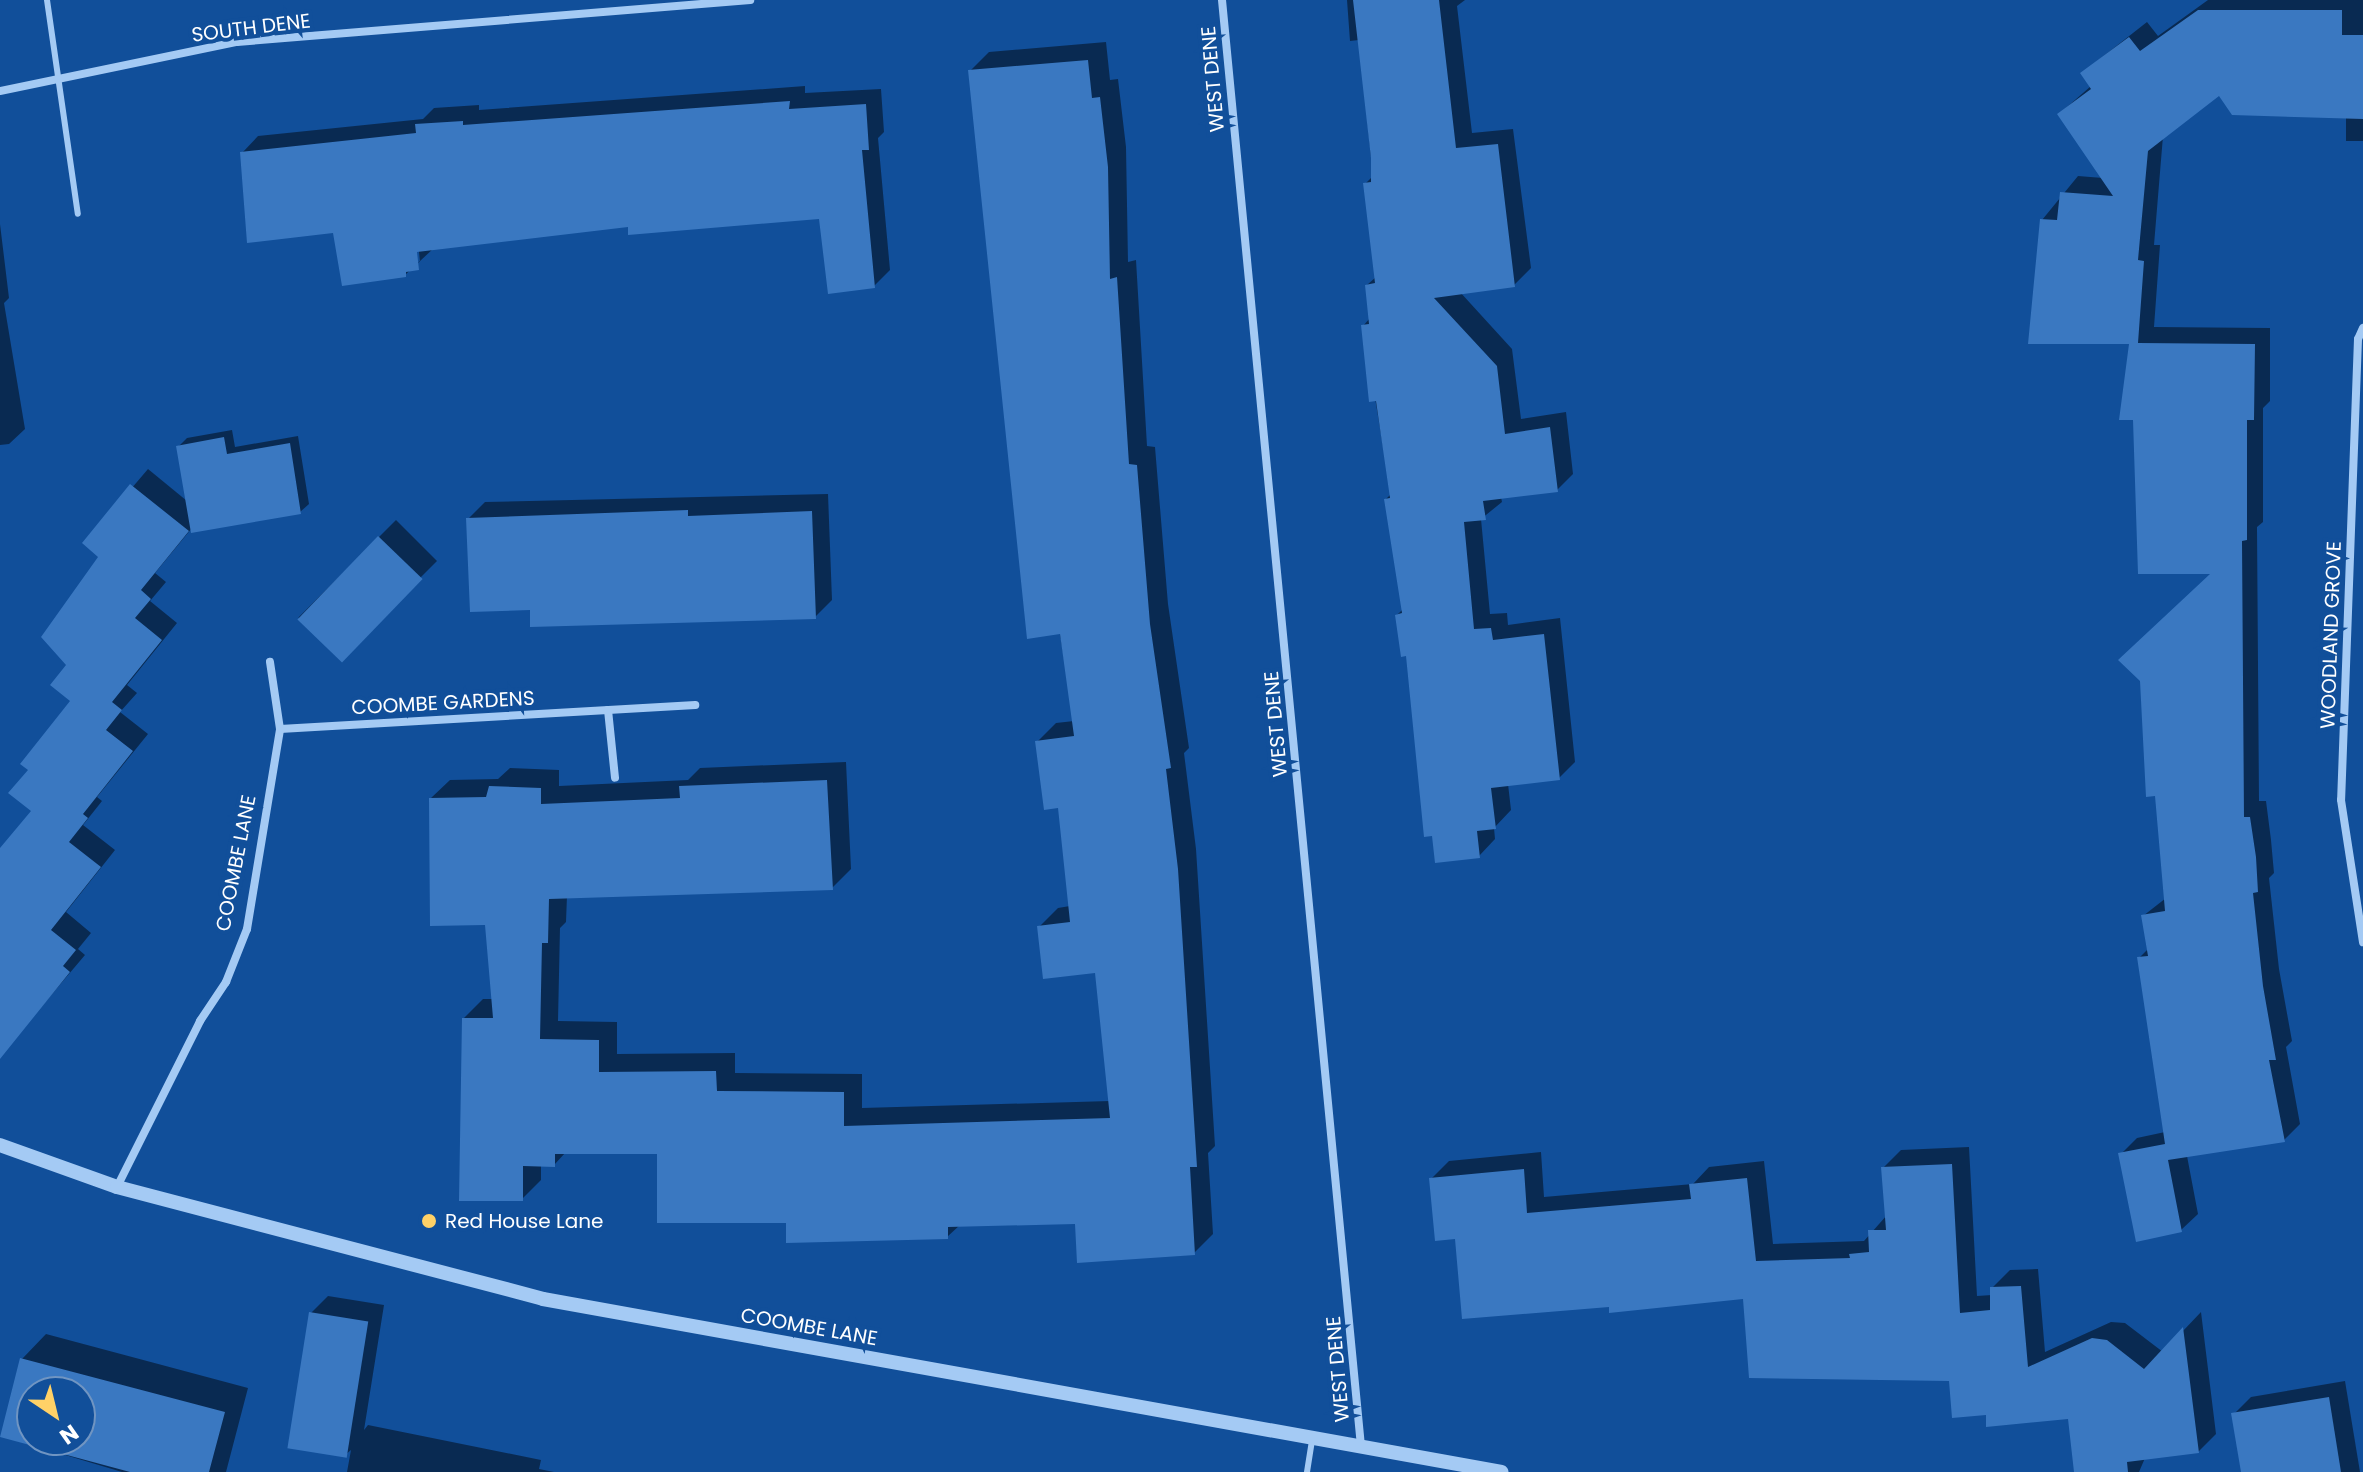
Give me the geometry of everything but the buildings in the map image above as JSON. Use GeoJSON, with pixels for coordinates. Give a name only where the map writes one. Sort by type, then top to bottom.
{"type":"FeatureCollection","features":[{"type":"Feature","properties":{"kind":"street","name":"SOUTH DENE"},"geometry":{"type":"LineString","coordinates":[[0,91],[58,76],[237,42],[750,0]]}},
{"type":"Feature","properties":{"kind":"street","name":"WEST DENE"},"geometry":{"type":"LineString","coordinates":[[1222,0],[1361,1446]]}},
{"type":"Feature","properties":{"kind":"street","name":"WOODLAND GROVE"},"geometry":{"type":"LineString","coordinates":[[2363,328],[2358,339],[2341,800],[2363,942]]}},
{"type":"Feature","properties":{"kind":"street","name":"COOMBE LANE"},"geometry":{"type":"LineString","coordinates":[[117,1187],[200,1021],[226,982],[247,929],[280,729],[270,662]]}},
{"type":"Feature","properties":{"kind":"street","name":"COOMBE GARDENS"},"geometry":{"type":"LineString","coordinates":[[280,729],[695,705]]}},
{"type":"Feature","properties":{"kind":"street"},"geometry":{"type":"LineString","coordinates":[[608,710],[615,778]]}},
{"type":"Feature","properties":{"kind":"street","name":"COOMBE LANE"},"geometry":{"type":"LineString","coordinates":[[0,1145],[117,1187],[543,1299],[1502,1472]]}},
{"type":"Feature","properties":{"kind":"lane"},"geometry":{"type":"LineString","coordinates":[[47,0],[78,214]]}},
{"type":"Feature","properties":{"kind":"lane"},"geometry":{"type":"LineString","coordinates":[[1307,1472],[1312,1438]]}},
{"type":"Feature","properties":{"kind":"place","name":"Red House Lane"},"geometry":{"type":"Point","coordinates":[429,1221]}}]}
